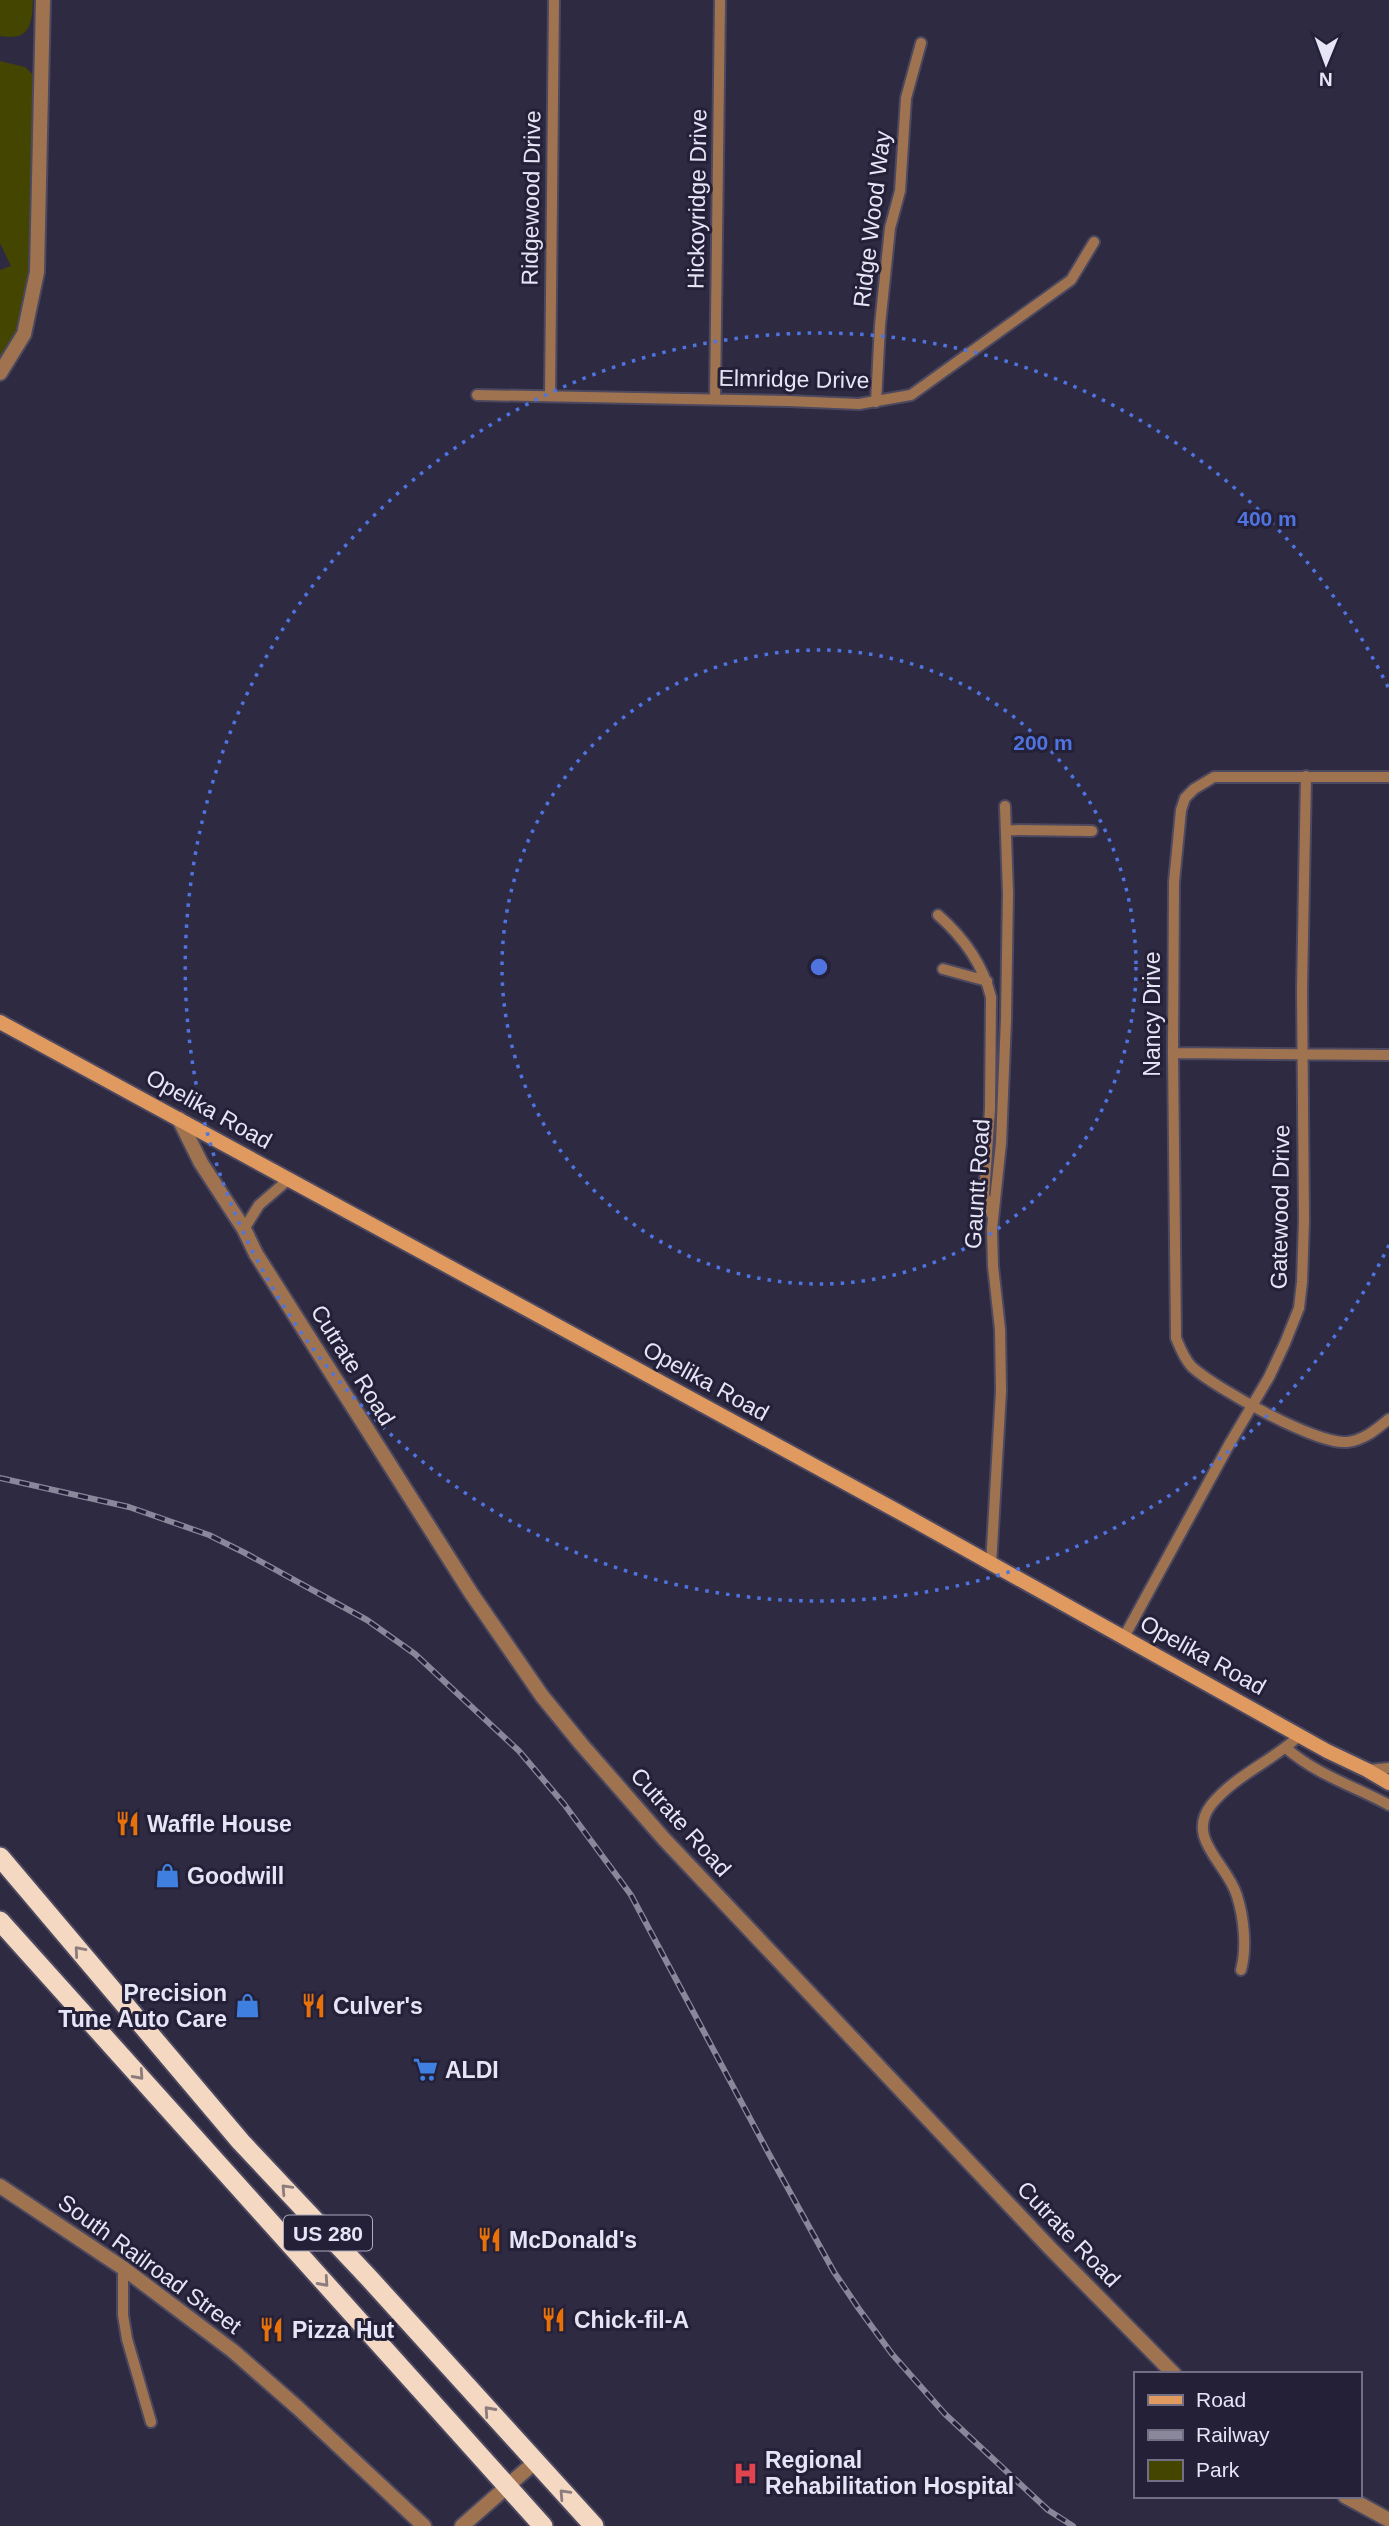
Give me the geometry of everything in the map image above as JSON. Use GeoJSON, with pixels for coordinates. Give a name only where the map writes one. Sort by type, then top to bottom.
{"type":"FeatureCollection","features":[{"type":"Feature","properties":{"kind":"highway","name":"US 280"},"geometry":{"type":"LineString","coordinates":[[0,1857],[241,2143],[369,2278],[594,2526]]}},
{"type":"Feature","properties":{"kind":"highway","name":"US 280"},"geometry":{"type":"LineString","coordinates":[[0,1921],[543,2526]]}},
{"type":"Feature","properties":{"kind":"main road","name":"Opelika Road"},"geometry":{"type":"LineString","coordinates":[[0,1022],[899,1512],[992,1566],[1389,1783]]}},
{"type":"Feature","properties":{"kind":"street"},"geometry":{"type":"LineString","coordinates":[[0,373],[24,334],[37,272],[43,0]]}},
{"type":"Feature","properties":{"kind":"street","name":"Ridgewood Drive"},"geometry":{"type":"LineString","coordinates":[[550,396],[554,0]]}},
{"type":"Feature","properties":{"kind":"street","name":"Hickoyridge Drive"},"geometry":{"type":"LineString","coordinates":[[715,399],[720,0]]}},
{"type":"Feature","properties":{"kind":"street","name":"Ridge Wood Way"},"geometry":{"type":"LineString","coordinates":[[876,402],[880,325],[890,229],[900,191],[906,98],[921,43]]}},
{"type":"Feature","properties":{"kind":"street","name":"Elmridge Drive"},"geometry":{"type":"LineString","coordinates":[[477,395],[859,404],[911,396],[1071,280],[1094,242]]}},
{"type":"Feature","properties":{"kind":"street","name":"Gatewood Drive"},"geometry":{"type":"LineString","coordinates":[[1124,1637],[1252,1406],[1285,1343],[1299,1308],[1304,1232],[1306,776]]}},
{"type":"Feature","properties":{"kind":"street","name":"Nancy Drive"},"geometry":{"type":"LineString","coordinates":[[1389,777],[1214,777],[1185,797],[1181,810],[1174,882],[1173,1053],[1177,1338],[1191,1366],[1252,1406],[1323,1439],[1347,1442],[1370,1434],[1389,1419]]}},
{"type":"Feature","properties":{"kind":"street","name":"Gauntt Road"},"geometry":{"type":"LineString","coordinates":[[992,1566],[1001,1391],[1000,1329],[993,1266],[992,1215],[1001,1143],[1006,1019],[1006,806]]}},
{"type":"Feature","properties":{"kind":"street"},"geometry":{"type":"LineString","coordinates":[[1007,830],[1092,831]]}},
{"type":"Feature","properties":{"kind":"street"},"geometry":{"type":"LineString","coordinates":[[938,915],[964,942],[987,981],[991,997],[990,1109],[984,1195],[992,1215]]}},
{"type":"Feature","properties":{"kind":"street"},"geometry":{"type":"LineString","coordinates":[[943,970],[987,981]]}},
{"type":"Feature","properties":{"kind":"street"},"geometry":{"type":"LineString","coordinates":[[1173,1053],[1389,1055]]}},
{"type":"Feature","properties":{"kind":"street","name":"Cutrate Road"},"geometry":{"type":"LineString","coordinates":[[179,1119],[201,1163],[244,1229],[256,1254],[471,1594],[527,1676],[574,1735],[673,1849],[1050,2248],[1172,2372]]}},
{"type":"Feature","properties":{"kind":"street"},"geometry":{"type":"LineString","coordinates":[[244,1229],[258,1205],[289,1179]]}},
{"type":"Feature","properties":{"kind":"street"},"geometry":{"type":"LineString","coordinates":[[1241,1970],[1244,1945],[1237,1896],[1228,1873],[1205,1843],[1202,1831],[1204,1819],[1216,1799],[1300,1735]]}},
{"type":"Feature","properties":{"kind":"street"},"geometry":{"type":"LineString","coordinates":[[1286,1748],[1321,1774],[1356,1787],[1389,1805]]}},
{"type":"Feature","properties":{"kind":"street"},"geometry":{"type":"LineString","coordinates":[[1367,1770],[1389,1768]]}},
{"type":"Feature","properties":{"kind":"street","name":"South Railroad Street"},"geometry":{"type":"LineString","coordinates":[[0,2186],[123,2268],[233,2351],[424,2526]]}},
{"type":"Feature","properties":{"kind":"street"},"geometry":{"type":"LineString","coordinates":[[123,2268],[123,2315],[127,2339],[152,2422]]}},
{"type":"Feature","properties":{"kind":"street"},"geometry":{"type":"LineString","coordinates":[[461,2526],[535,2462]]}},
{"type":"Feature","properties":{"kind":"street"},"geometry":{"type":"LineString","coordinates":[[1349,2498],[1389,2519]]}},
{"type":"Feature","properties":{"kind":"green space"},"geometry":{"type":"Polygon","coordinates":[[[0,0],[33,0],[30,24],[18,36],[0,36],[0,0]]]}},
{"type":"Feature","properties":{"kind":"green space"},"geometry":{"type":"Polygon","coordinates":[[[0,61],[25,67],[33,75],[29,287],[19,328],[0,366],[0,270],[11,266],[0,243],[0,61]]]}},
{"type":"Feature","properties":{"kind":"railway"},"geometry":{"type":"LineString","coordinates":[[0,1478],[129,1507],[209,1535],[245,1553],[367,1620],[415,1654],[519,1751],[564,1804],[631,1895],[769,2154],[834,2272],[859,2309],[892,2354],[945,2414],[1048,2510],[1073,2526]]}},
{"type":"Feature","properties":{"kind":"place","name":"Waffle House"},"geometry":{"type":"Point","coordinates":[127,1824]}},
{"type":"Feature","properties":{"kind":"place","name":"Goodwill"},"geometry":{"type":"Point","coordinates":[167,1876]}},
{"type":"Feature","properties":{"kind":"place","name":"Precision Tune Auto Care"},"geometry":{"type":"Point","coordinates":[247,2006]}},
{"type":"Feature","properties":{"kind":"place","name":"Culver's"},"geometry":{"type":"Point","coordinates":[313,2006]}},
{"type":"Feature","properties":{"kind":"place","name":"ALDI"},"geometry":{"type":"Point","coordinates":[425,2070]}},
{"type":"Feature","properties":{"kind":"place","name":"McDonald's"},"geometry":{"type":"Point","coordinates":[489,2240]}},
{"type":"Feature","properties":{"kind":"place","name":"Chick-fil-A"},"geometry":{"type":"Point","coordinates":[554,2320]}},
{"type":"Feature","properties":{"kind":"place","name":"Pizza Hut"},"geometry":{"type":"Point","coordinates":[272,2330]}},
{"type":"Feature","properties":{"kind":"place","name":"Regional Rehabilitation Hospital"},"geometry":{"type":"Point","coordinates":[745,2473]}}]}
